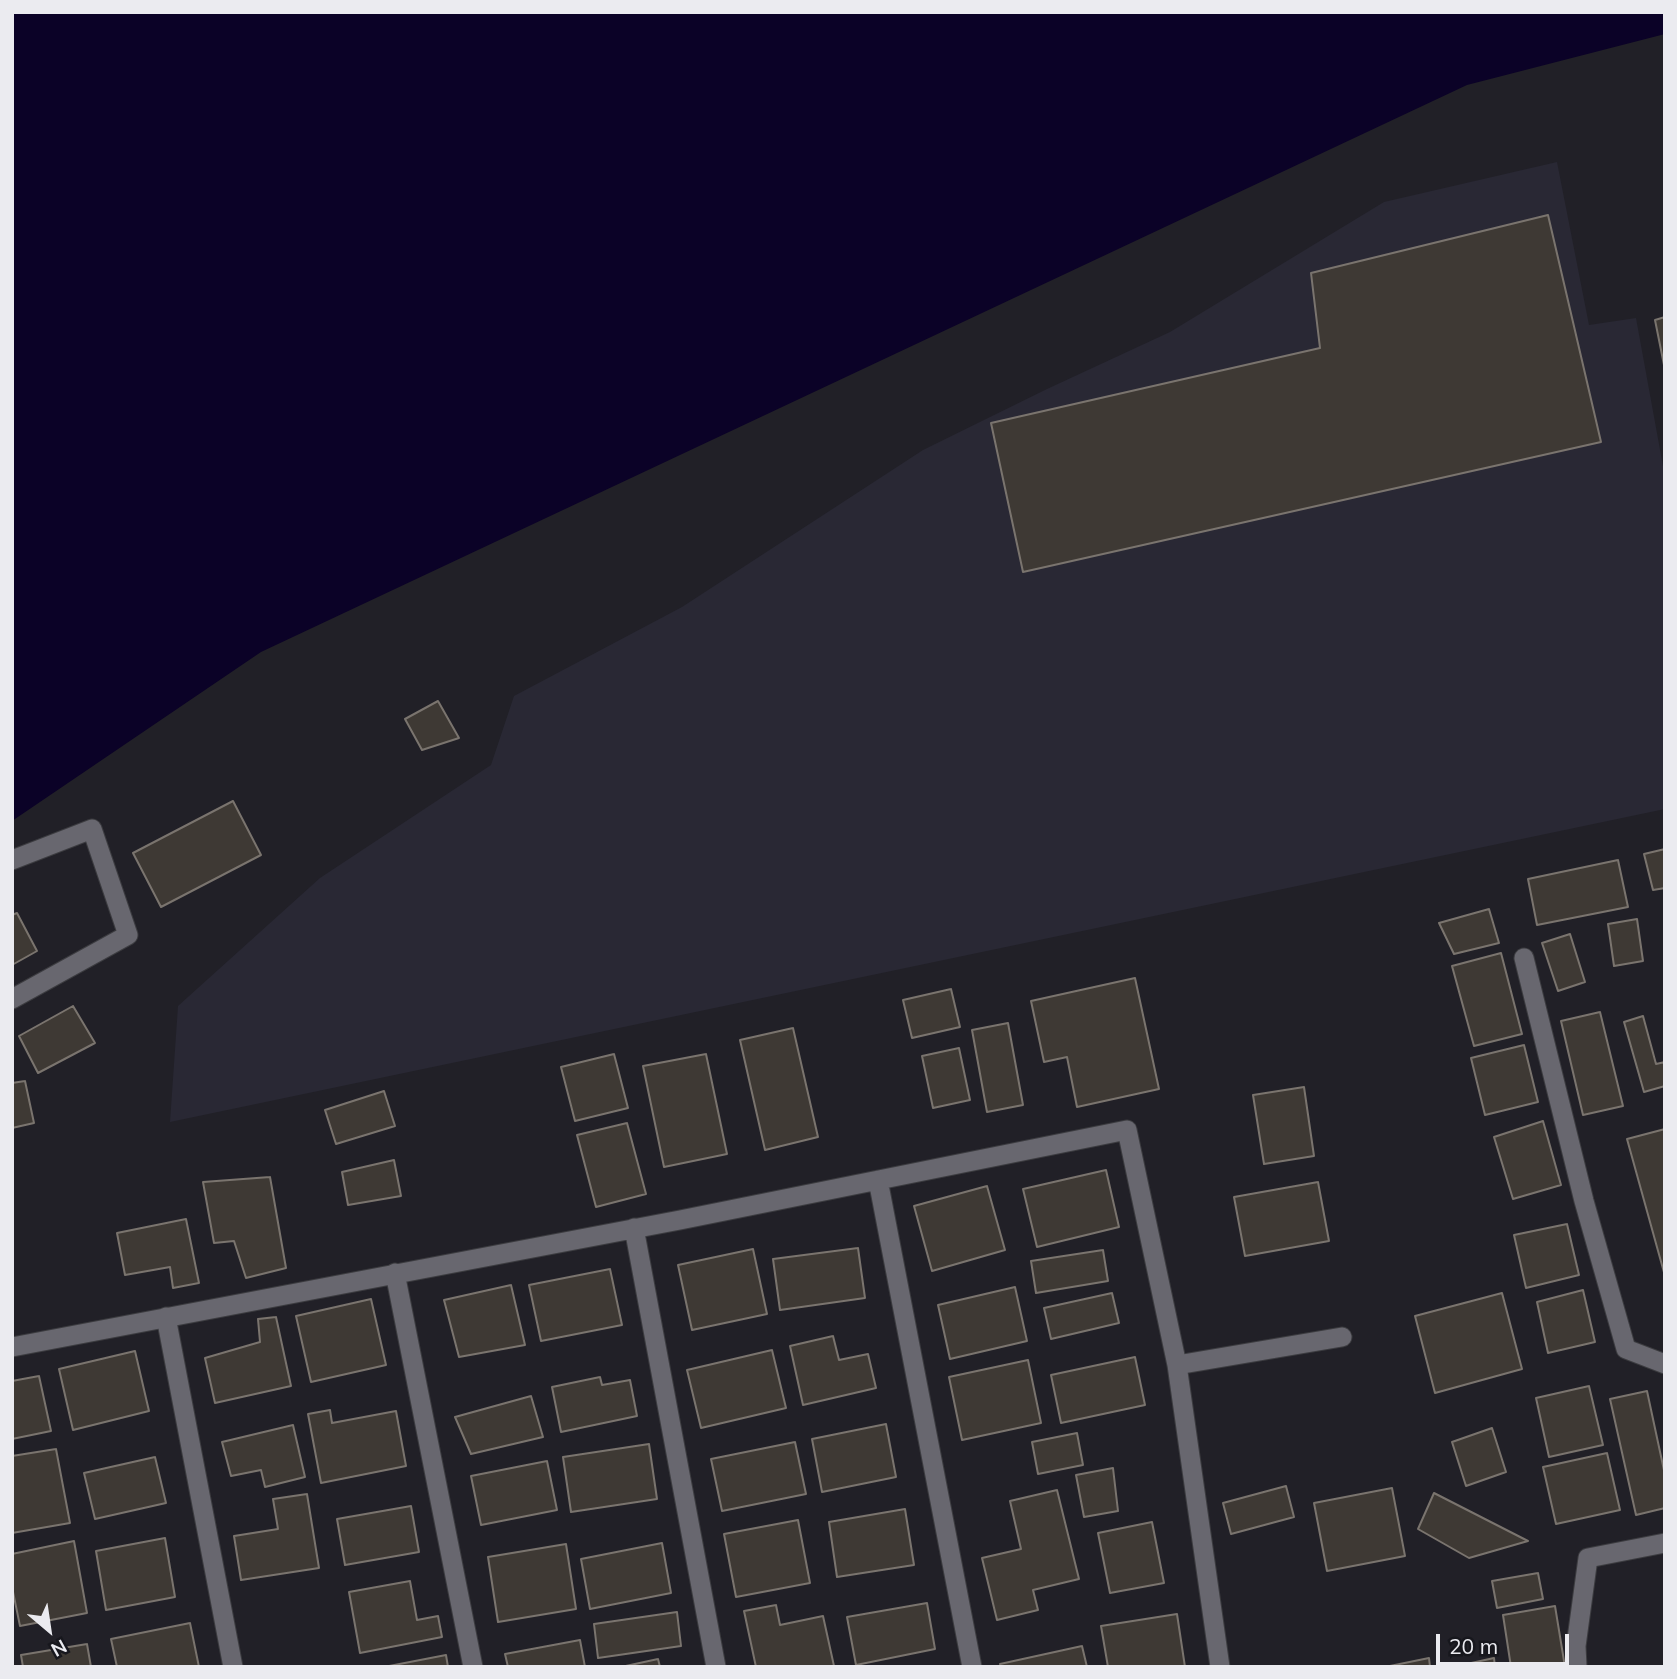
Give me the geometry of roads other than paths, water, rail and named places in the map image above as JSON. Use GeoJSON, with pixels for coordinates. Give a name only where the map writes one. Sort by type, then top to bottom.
{"type":"FeatureCollection","features":[{"type":"Feature","properties":{"kind":"street"},"geometry":{"type":"LineString","coordinates":[[12,860],[92,829],[128,935],[12,999]]}},
{"type":"Feature","properties":{"kind":"street"},"geometry":{"type":"LineString","coordinates":[[1524,958],[1584,1201],[1626,1349],[1665,1364]]}},
{"type":"Feature","properties":{"kind":"street"},"geometry":{"type":"LineString","coordinates":[[12,1346],[634,1228],[1127,1130],[1177,1365],[1220,1667]]}},
{"type":"Feature","properties":{"kind":"street"},"geometry":{"type":"LineString","coordinates":[[878,1180],[972,1667]]}},
{"type":"Feature","properties":{"kind":"street"},"geometry":{"type":"LineString","coordinates":[[634,1228],[716,1667]]}},
{"type":"Feature","properties":{"kind":"street"},"geometry":{"type":"LineString","coordinates":[[395,1273],[473,1667]]}},
{"type":"Feature","properties":{"kind":"street"},"geometry":{"type":"LineString","coordinates":[[166,1317],[233,1667]]}},
{"type":"Feature","properties":{"kind":"street"},"geometry":{"type":"LineString","coordinates":[[1177,1365],[1342,1337]]}},
{"type":"Feature","properties":{"kind":"street"},"geometry":{"type":"LineString","coordinates":[[1577,1667],[1576,1646],[1588,1558],[1665,1543]]}}]}
